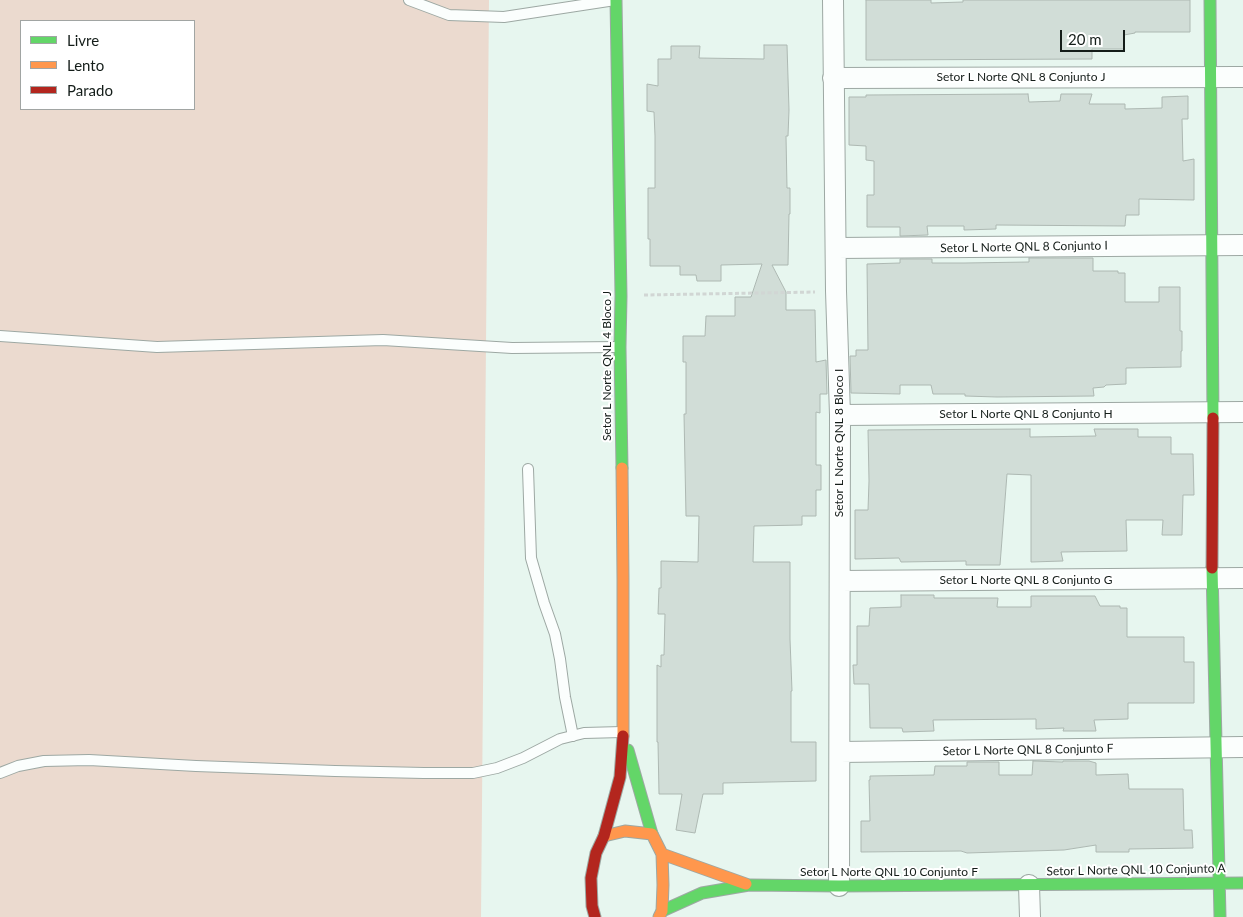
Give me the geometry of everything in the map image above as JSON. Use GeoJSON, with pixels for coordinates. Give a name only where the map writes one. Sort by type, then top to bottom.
{"type":"FeatureCollection","features":[{"type":"Feature","properties":{"kind":"street","name":"Setor L Norte QNL 4 Bloco J"},"geometry":{"type":"LineString","coordinates":[[616,0],[621,296],[623,732]]}},
{"type":"Feature","properties":{"kind":"street","name":"Setor L Norte QNL 8 Bloco I"},"geometry":{"type":"LineString","coordinates":[[832,0],[836,291],[840,415],[840,886]]}},
{"type":"Feature","properties":{"kind":"street"},"geometry":{"type":"LineString","coordinates":[[1210,0],[1213,413],[1212,578],[1220,917]]}},
{"type":"Feature","properties":{"kind":"street","name":"Setor L Norte QNL 8 Conjunto J"},"geometry":{"type":"LineString","coordinates":[[833,78],[1243,77]]}},
{"type":"Feature","properties":{"kind":"street","name":"Setor L Norte QNL 8 Conjunto I"},"geometry":{"type":"LineString","coordinates":[[836,248],[1243,245]]}},
{"type":"Feature","properties":{"kind":"street","name":"Setor L Norte QNL 8 Conjunto H"},"geometry":{"type":"LineString","coordinates":[[840,415],[1243,412]]}},
{"type":"Feature","properties":{"kind":"street","name":"Setor L Norte QNL 8 Conjunto G"},"geometry":{"type":"LineString","coordinates":[[840,581],[1243,578]]}},
{"type":"Feature","properties":{"kind":"street"},"geometry":{"type":"LineString","coordinates":[[623,732],[652,834],[662,854],[664,885],[661,914]]}},
{"type":"Feature","properties":{"kind":"street"},"geometry":{"type":"LineString","coordinates":[[595,917],[592,906],[591,878],[596,853],[604,836],[620,776],[623,732]]}},
{"type":"Feature","properties":{"kind":"street","name":"Setor L Norte QNL 8 Conjunto F"},"geometry":{"type":"LineString","coordinates":[[840,752],[1243,748]]}},
{"type":"Feature","properties":{"kind":"street"},"geometry":{"type":"LineString","coordinates":[[604,836],[625,832],[652,834]]}},
{"type":"Feature","properties":{"kind":"street"},"geometry":{"type":"LineString","coordinates":[[662,854],[749,885]]}},
{"type":"Feature","properties":{"kind":"street","name":"Setor L Norte QNL 10 Conjunto A"},"geometry":{"type":"LineString","coordinates":[[1030,885],[1243,883]]}},
{"type":"Feature","properties":{"kind":"street"},"geometry":{"type":"LineString","coordinates":[[661,914],[702,892],[749,885]]}},
{"type":"Feature","properties":{"kind":"street","name":"Setor L Norte QNL 10 Conjunto F"},"geometry":{"type":"LineString","coordinates":[[749,885],[1030,885]]}},
{"type":"Feature","properties":{"kind":"street"},"geometry":{"type":"LineString","coordinates":[[1030,885],[1030,917]]}},
{"type":"Feature","properties":{"kind":"lane"},"geometry":{"type":"LineString","coordinates":[[409,0],[449,14],[504,17],[616,0]]}},
{"type":"Feature","properties":{"kind":"lane"},"geometry":{"type":"LineString","coordinates":[[0,336],[157,347],[383,340],[512,348],[620,347]]}},
{"type":"Feature","properties":{"kind":"lane"},"geometry":{"type":"LineString","coordinates":[[528,469],[531,558],[555,634],[573,736]]}},
{"type":"Feature","properties":{"kind":"lane"},"geometry":{"type":"LineString","coordinates":[[0,774],[18,766],[44,761],[89,760],[315,771],[472,773],[497,768],[560,739],[584,733],[623,732]]}},
{"type":"Feature","properties":{"kind":"path"},"geometry":{"type":"LineString","coordinates":[[621,296],[836,291]]}},
{"type":"Feature","properties":{"kind":"shaded area"},"geometry":{"type":"Polygon","coordinates":[[[0,0],[489,0],[481,917],[0,917],[0,0]]]}},
{"type":"Feature","properties":{"kind":"building"},"geometry":{"type":"Polygon","coordinates":[[[866,0],[931,0],[931,3],[963,2],[963,0],[1190,0],[1190,32],[1135,32],[1124,35],[1124,49],[1092,49],[1092,59],[866,60],[866,0]]]}},
{"type":"Feature","properties":{"kind":"building"},"geometry":{"type":"Polygon","coordinates":[[[764,45],[787,45],[789,110],[788,136],[786,136],[787,188],[790,188],[788,265],[772,265],[786,292],[786,310],[815,310],[816,362],[826,360],[827,394],[820,394],[820,413],[816,412],[816,465],[821,465],[821,490],[816,490],[816,516],[802,516],[802,525],[754,526],[753,562],[790,562],[791,742],[816,742],[816,781],[723,783],[723,794],[703,794],[695,833],[676,830],[682,794],[659,794],[657,742],[657,665],[661,667],[661,655],[664,655],[665,614],[658,614],[659,588],[661,588],[661,561],[698,562],[699,516],[686,516],[684,414],[686,414],[686,362],[683,362],[683,336],[705,336],[706,316],[735,316],[735,297],[751,297],[762,264],[721,265],[721,281],[697,281],[696,275],[680,275],[680,266],[650,266],[648,188],[655,188],[655,136],[654,112],[647,111],[647,84],[658,86],[658,59],[671,59],[671,46],[700,46],[699,58],[764,59],[764,45]]]}},
{"type":"Feature","properties":{"kind":"building"},"geometry":{"type":"Polygon","coordinates":[[[1028,94],[1029,102],[1060,101],[1061,94],[1092,94],[1089,104],[1125,104],[1125,109],[1162,108],[1162,97],[1188,96],[1188,119],[1182,119],[1183,161],[1194,159],[1194,200],[1139,199],[1139,215],[1126,215],[1125,226],[996,225],[996,229],[964,230],[964,226],[927,226],[928,235],[900,236],[900,227],[867,227],[867,195],[874,195],[874,161],[866,160],[866,146],[849,145],[849,97],[866,97],[866,95],[1028,94]]]}},
{"type":"Feature","properties":{"kind":"building"},"geometry":{"type":"Polygon","coordinates":[[[1029,258],[1093,258],[1093,271],[1118,271],[1118,273],[1125,273],[1125,302],[1159,302],[1159,287],[1180,287],[1181,367],[1126,368],[1126,384],[1093,388],[1094,396],[997,397],[933,394],[931,385],[900,385],[900,394],[851,393],[850,356],[856,356],[856,350],[868,350],[867,264],[900,263],[900,259],[932,259],[932,263],[1029,262],[1029,258]]]}},
{"type":"Feature","properties":{"kind":"building"},"geometry":{"type":"Polygon","coordinates":[[[1030,429],[1030,437],[1096,436],[1094,429],[1138,429],[1138,437],[1171,437],[1171,454],[1193,454],[1194,495],[1183,495],[1182,535],[1162,535],[1163,520],[1126,520],[1127,551],[1061,552],[1063,561],[1031,562],[1031,475],[1007,474],[1000,565],[966,565],[966,561],[901,562],[899,558],[855,559],[855,510],[868,510],[868,430],[1030,429]]]}},
{"type":"Feature","properties":{"kind":"building"},"geometry":{"type":"Polygon","coordinates":[[[901,595],[934,595],[934,598],[998,598],[997,607],[1031,607],[1031,596],[1095,596],[1100,606],[1127,608],[1127,637],[1184,637],[1184,662],[1194,662],[1194,703],[1128,703],[1128,719],[1094,720],[1096,731],[1063,731],[1064,728],[1036,729],[1036,719],[933,720],[934,731],[903,732],[902,728],[870,728],[869,684],[854,684],[853,665],[857,665],[857,626],[869,626],[870,608],[901,607],[901,595]]]}},
{"type":"Feature","properties":{"kind":"building"},"geometry":{"type":"Polygon","coordinates":[[[1033,761],[1089,761],[1096,763],[1096,775],[1128,774],[1129,789],[1183,789],[1184,830],[1192,830],[1193,848],[1129,849],[1129,852],[1096,852],[1096,845],[1064,850],[967,853],[961,851],[861,852],[861,821],[870,821],[870,776],[934,775],[935,766],[967,766],[967,762],[999,762],[999,775],[1032,775],[1033,761]]]}},
{"type":"Feature","properties":{"kind":"traffic: fast"},"geometry":{"type":"LineString","coordinates":[[616,0],[622,468]]}},
{"type":"Feature","properties":{"kind":"traffic: fast"},"geometry":{"type":"LineString","coordinates":[[1210,0],[1213,418]]}},
{"type":"Feature","properties":{"kind":"traffic: fast"},"geometry":{"type":"LineString","coordinates":[[1212,568],[1220,917]]}},
{"type":"Feature","properties":{"kind":"traffic: fast"},"geometry":{"type":"LineString","coordinates":[[628,750],[652,834]]}},
{"type":"Feature","properties":{"kind":"traffic: fast"},"geometry":{"type":"LineString","coordinates":[[662,911],[702,893],[749,885],[1243,883]]}},
{"type":"Feature","properties":{"kind":"traffic: slow"},"geometry":{"type":"LineString","coordinates":[[622,468],[623,736]]}},
{"type":"Feature","properties":{"kind":"traffic: slow"},"geometry":{"type":"LineString","coordinates":[[604,836],[625,831],[652,834],[662,854],[662,911],[659,917]]}},
{"type":"Feature","properties":{"kind":"traffic: slow"},"geometry":{"type":"LineString","coordinates":[[662,854],[746,884]]}},
{"type":"Feature","properties":{"kind":"traffic: jam"},"geometry":{"type":"LineString","coordinates":[[1212,568],[1213,418]]}},
{"type":"Feature","properties":{"kind":"traffic: jam"},"geometry":{"type":"LineString","coordinates":[[595,917],[592,906],[591,878],[596,853],[604,836],[620,777],[623,736]]}}]}
